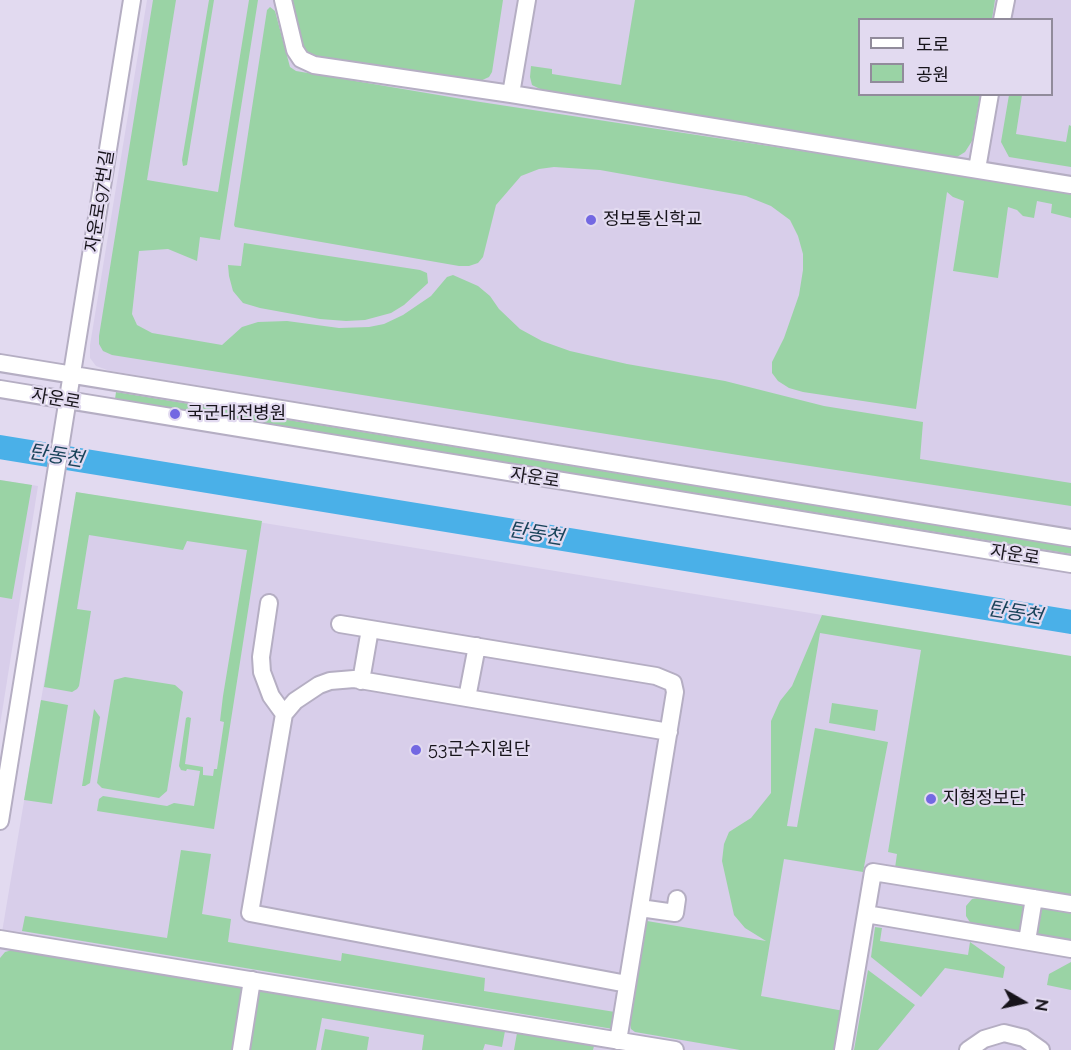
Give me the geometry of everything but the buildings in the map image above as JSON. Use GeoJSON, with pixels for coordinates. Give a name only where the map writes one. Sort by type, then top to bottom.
{"type":"FeatureCollection","features":[{"type":"Feature","properties":{"kind":"street","name":"자운로97번길"},"geometry":{"type":"LineString","coordinates":[[0,821],[5,760],[72,375],[132,0]]}},
{"type":"Feature","properties":{"kind":"street"},"geometry":{"type":"LineString","coordinates":[[283,0],[295,50],[301,59],[314,65],[512,94],[1071,185]]}},
{"type":"Feature","properties":{"kind":"street"},"geometry":{"type":"LineString","coordinates":[[512,94],[527,0]]}},
{"type":"Feature","properties":{"kind":"street"},"geometry":{"type":"LineString","coordinates":[[1002,18],[1006,0]]}},
{"type":"Feature","properties":{"kind":"street"},"geometry":{"type":"LineString","coordinates":[[977,169],[990,96]]}},
{"type":"Feature","properties":{"kind":"street","name":"자운로"},"geometry":{"type":"LineString","coordinates":[[0,363],[1071,538]]}},
{"type":"Feature","properties":{"kind":"street","name":"자운로"},"geometry":{"type":"LineString","coordinates":[[0,389],[1071,564]]}},
{"type":"Feature","properties":{"kind":"street"},"geometry":{"type":"LineString","coordinates":[[269,603],[261,657],[262,672],[271,696],[284,714]]}},
{"type":"Feature","properties":{"kind":"street"},"geometry":{"type":"LineString","coordinates":[[340,624],[666,679],[673,683],[675,692],[627,984],[620,1044]]}},
{"type":"Feature","properties":{"kind":"street"},"geometry":{"type":"LineString","coordinates":[[361,681],[369,629]]}},
{"type":"Feature","properties":{"kind":"street"},"geometry":{"type":"LineString","coordinates":[[467,698],[477,646]]}},
{"type":"Feature","properties":{"kind":"street"},"geometry":{"type":"LineString","coordinates":[[627,984],[250,913],[284,714],[295,701],[319,685],[342,680],[361,681],[669,732]]}},
{"type":"Feature","properties":{"kind":"street"},"geometry":{"type":"LineString","coordinates":[[843,1050],[873,872],[1071,904]]}},
{"type":"Feature","properties":{"kind":"street"},"geometry":{"type":"LineString","coordinates":[[1027,941],[1034,898]]}},
{"type":"Feature","properties":{"kind":"street"},"geometry":{"type":"LineString","coordinates":[[640,908],[675,913],[677,899]]}},
{"type":"Feature","properties":{"kind":"street"},"geometry":{"type":"LineString","coordinates":[[866,914],[1071,949]]}},
{"type":"Feature","properties":{"kind":"street"},"geometry":{"type":"LineString","coordinates":[[0,939],[620,1044],[675,1050]]}},
{"type":"Feature","properties":{"kind":"street"},"geometry":{"type":"LineString","coordinates":[[242,1050],[252,980]]}},
{"type":"Feature","properties":{"kind":"street"},"geometry":{"type":"LineString","coordinates":[[968,1050],[984,1039],[1004,1034],[1024,1038],[1041,1050]]}},
{"type":"Feature","properties":{"kind":"shaded area","name":"정보통신학교"},"geometry":{"type":"Polygon","coordinates":[[[147,0],[1071,0],[1071,528],[110,371],[96,366],[90,358],[90,345],[147,0]]]}},
{"type":"Feature","properties":{"kind":"shaded area"},"geometry":{"type":"Polygon","coordinates":[[[0,480],[38,486],[0,725],[0,480]]]}},
{"type":"Feature","properties":{"kind":"shaded area","name":"53군수지원단"},"geometry":{"type":"Polygon","coordinates":[[[76,492],[1071,656],[1071,1050],[0,1050],[0,944],[76,492]]]}},
{"type":"Feature","properties":{"kind":"green space"},"geometry":{"type":"Polygon","coordinates":[[[153,0],[176,0],[147,180],[218,192],[249,0],[258,0],[220,240],[200,237],[197,261],[168,249],[139,251],[132,314],[137,325],[152,333],[222,345],[242,327],[258,322],[287,321],[339,328],[369,327],[384,324],[403,315],[431,296],[447,277],[453,275],[478,286],[520,329],[542,341],[570,351],[627,364],[725,381],[824,406],[923,422],[920,459],[1071,483],[1071,506],[112,355],[103,351],[99,344],[99,336],[153,0]]]}},
{"type":"Feature","properties":{"kind":"green space"},"geometry":{"type":"Polygon","coordinates":[[[209,0],[214,0],[187,165],[183,166],[182,160],[209,0]]]}},
{"type":"Feature","properties":{"kind":"green space"},"geometry":{"type":"Polygon","coordinates":[[[291,0],[503,0],[492,72],[489,77],[478,82],[312,56],[303,50],[291,0]]]}},
{"type":"Feature","properties":{"kind":"green space"},"geometry":{"type":"Polygon","coordinates":[[[635,0],[995,0],[992,18],[858,18],[858,96],[980,96],[972,141],[965,152],[957,157],[648,110],[544,91],[532,85],[531,66],[552,69],[552,74],[621,85],[635,0]]]}},
{"type":"Feature","properties":{"kind":"green space"},"geometry":{"type":"Polygon","coordinates":[[[270,7],[275,11],[290,67],[296,71],[474,101],[1071,192],[1071,218],[1051,213],[1052,204],[1037,201],[1034,218],[1023,216],[1017,210],[1008,207],[998,278],[953,271],[964,201],[947,192],[916,409],[803,392],[789,388],[778,381],[772,373],[772,362],[784,338],[799,295],[803,254],[798,236],[790,220],[771,206],[746,196],[600,170],[554,167],[539,169],[521,176],[496,205],[483,257],[478,263],[469,266],[235,227],[267,10],[270,7]]]}},
{"type":"Feature","properties":{"kind":"green space"},"geometry":{"type":"Polygon","coordinates":[[[1009,96],[1022,96],[1016,134],[1066,142],[1069,125],[1071,126],[1071,167],[1009,157],[1001,142],[1009,96]]]}},
{"type":"Feature","properties":{"kind":"green space"},"geometry":{"type":"Polygon","coordinates":[[[244,243],[420,270],[427,273],[428,283],[404,305],[391,313],[365,320],[320,319],[260,308],[243,303],[233,291],[229,276],[228,265],[241,266],[244,243]]]}},
{"type":"Feature","properties":{"kind":"green space"},"geometry":{"type":"Polygon","coordinates":[[[116,392],[1071,547],[1071,554],[115,399],[116,392]]]}},
{"type":"Feature","properties":{"kind":"green space"},"geometry":{"type":"Polygon","coordinates":[[[0,480],[32,485],[12,599],[0,597],[0,480]]]}},
{"type":"Feature","properties":{"kind":"green space"},"geometry":{"type":"Polygon","coordinates":[[[76,492],[262,521],[214,829],[97,811],[99,799],[103,796],[167,806],[174,803],[194,806],[200,771],[181,770],[179,766],[188,717],[191,718],[185,764],[203,767],[203,775],[213,776],[214,769],[217,769],[224,722],[220,721],[223,696],[247,550],[187,541],[183,550],[89,535],[77,609],[91,611],[79,686],[72,692],[44,687],[76,492]]]}},
{"type":"Feature","properties":{"kind":"green space"},"geometry":{"type":"Polygon","coordinates":[[[822,615],[1071,656],[1071,896],[895,868],[897,854],[888,852],[921,650],[820,633],[787,826],[797,827],[815,728],[888,742],[863,872],[784,859],[761,996],[844,1011],[838,1050],[740,1050],[635,1032],[631,1029],[630,1024],[647,921],[766,941],[745,928],[734,915],[722,861],[724,844],[729,832],[751,818],[771,793],[771,721],[780,701],[792,686],[822,615]]]}},
{"type":"Feature","properties":{"kind":"green space"},"geometry":{"type":"Polygon","coordinates":[[[125,677],[175,685],[183,692],[167,791],[159,798],[102,788],[97,783],[114,680],[125,677]]]}},
{"type":"Feature","properties":{"kind":"green space"},"geometry":{"type":"Polygon","coordinates":[[[41,700],[68,705],[52,804],[24,800],[41,700]]]}},
{"type":"Feature","properties":{"kind":"green space"},"geometry":{"type":"Polygon","coordinates":[[[832,703],[878,710],[875,731],[829,723],[832,703]]]}},
{"type":"Feature","properties":{"kind":"green space"},"geometry":{"type":"Polygon","coordinates":[[[94,709],[100,717],[90,783],[82,786],[94,709]]]}},
{"type":"Feature","properties":{"kind":"green space"},"geometry":{"type":"Polygon","coordinates":[[[181,850],[211,854],[202,914],[231,919],[228,942],[341,961],[342,953],[485,978],[484,991],[615,1012],[613,1029],[22,931],[25,916],[167,938],[181,850]]]}},
{"type":"Feature","properties":{"kind":"green space"},"geometry":{"type":"Polygon","coordinates":[[[972,899],[1024,906],[1020,934],[971,924],[966,916],[966,906],[972,899]]]}},
{"type":"Feature","properties":{"kind":"green space"},"geometry":{"type":"Polygon","coordinates":[[[1042,908],[1071,913],[1071,942],[1037,937],[1042,908]]]}},
{"type":"Feature","properties":{"kind":"green space"},"geometry":{"type":"Polygon","coordinates":[[[875,927],[882,928],[880,941],[968,955],[970,942],[1005,967],[1003,978],[945,968],[921,997],[871,957],[875,927]]]}},
{"type":"Feature","properties":{"kind":"green space"},"geometry":{"type":"Polygon","coordinates":[[[12,950],[245,985],[234,1050],[0,1050],[0,958],[5,952],[12,950]]]}},
{"type":"Feature","properties":{"kind":"green space"},"geometry":{"type":"Polygon","coordinates":[[[1071,962],[1071,990],[1047,985],[1049,974],[1071,962]]]}},
{"type":"Feature","properties":{"kind":"green space"},"geometry":{"type":"Polygon","coordinates":[[[868,970],[915,1005],[878,1050],[854,1050],[868,970]]]}},
{"type":"Feature","properties":{"kind":"green space"},"geometry":{"type":"Polygon","coordinates":[[[261,989],[505,1031],[502,1047],[485,1044],[483,1050],[422,1050],[424,1035],[322,1018],[316,1050],[247,1050],[257,993],[261,989]]]}},
{"type":"Feature","properties":{"kind":"green space"},"geometry":{"type":"Polygon","coordinates":[[[325,1029],[369,1037],[367,1050],[321,1050],[325,1029]]]}},
{"type":"Feature","properties":{"kind":"green space"},"geometry":{"type":"Polygon","coordinates":[[[517,1033],[594,1046],[593,1050],[514,1050],[517,1033]]]}},
{"type":"Feature","properties":{"kind":"waterway","name":"탄동천"},"geometry":{"type":"LineString","coordinates":[[0,447],[1071,622]]}},
{"type":"Feature","properties":{"kind":"place","name":"정보통신학교"},"geometry":{"type":"Point","coordinates":[591,220]}},
{"type":"Feature","properties":{"kind":"place","name":"국군대전병원"},"geometry":{"type":"Point","coordinates":[175,414]}},
{"type":"Feature","properties":{"kind":"place","name":"53군수지원단"},"geometry":{"type":"Point","coordinates":[416,750]}},
{"type":"Feature","properties":{"kind":"place","name":"지형정보단"},"geometry":{"type":"Point","coordinates":[931,799]}}]}
